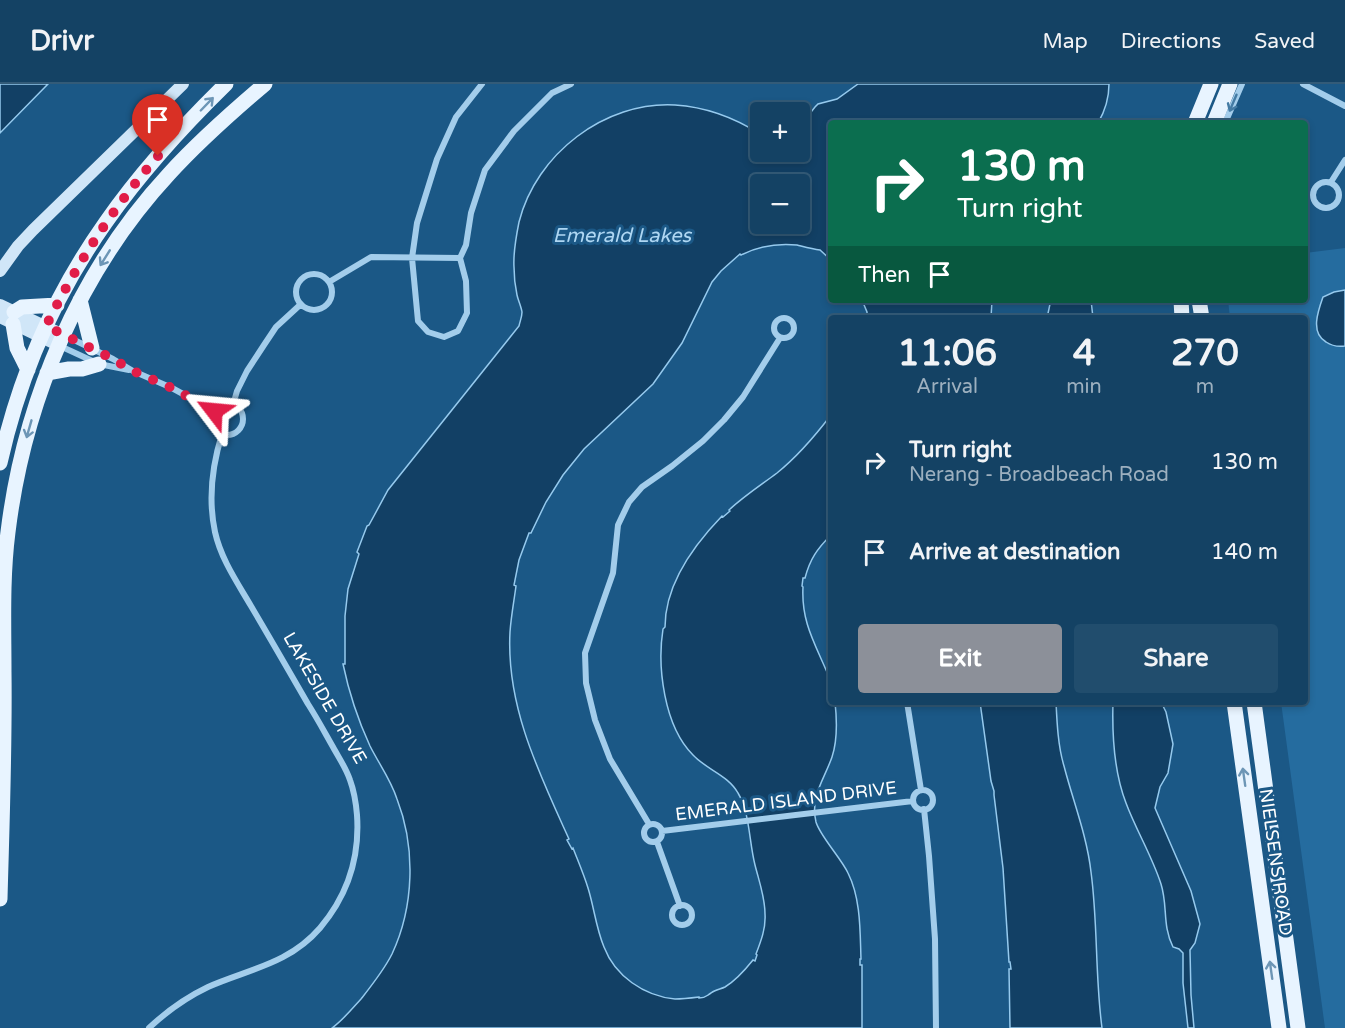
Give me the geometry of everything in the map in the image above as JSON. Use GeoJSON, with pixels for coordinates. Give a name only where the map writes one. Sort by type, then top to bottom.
{"type":"FeatureCollection","features":[{"type":"Feature","properties":{"kind":"main road"},"geometry":{"type":"LineString","coordinates":[[0,463],[18,394],[57,304],[89,247],[126,195],[168,144],[226,84]]}},
{"type":"Feature","properties":{"kind":"main road"},"geometry":{"type":"LineString","coordinates":[[0,899],[5,563],[11,507],[22,451],[38,397],[80,300],[119,237],[149,196],[168,175],[210,132],[265,84]]}},
{"type":"Feature","properties":{"kind":"main road"},"geometry":{"type":"LineString","coordinates":[[1196,120],[1211,84]]}},
{"type":"Feature","properties":{"kind":"main road"},"geometry":{"type":"LineString","coordinates":[[1215,120],[1230,84]]}},
{"type":"Feature","properties":{"kind":"main road"},"geometry":{"type":"LineString","coordinates":[[80,300],[92,348]]}},
{"type":"Feature","properties":{"kind":"main road"},"geometry":{"type":"LineString","coordinates":[[28,370],[17,348],[7,315],[22,307],[57,304]]}},
{"type":"Feature","properties":{"kind":"main road"},"geometry":{"type":"LineString","coordinates":[[47,373],[82,369],[99,364]]}},
{"type":"Feature","properties":{"kind":"main road","name":"NIELSENS ROAD"},"geometry":{"type":"LineString","coordinates":[[1234,705],[1279,1028]]}},
{"type":"Feature","properties":{"kind":"main road","name":"NIELSENS ROAD"},"geometry":{"type":"LineString","coordinates":[[1254,705],[1298,1028]]}},
{"type":"Feature","properties":{"kind":"street"},"geometry":{"type":"LineString","coordinates":[[0,271],[38,224],[183,84]]}},
{"type":"Feature","properties":{"kind":"street"},"geometry":{"type":"LineString","coordinates":[[482,84],[456,117],[437,159],[417,223],[412,258],[418,321],[428,332],[444,337],[458,331],[467,313],[466,281],[460,258],[466,245],[471,213],[485,170],[514,131],[552,93],[571,84]]}},
{"type":"Feature","properties":{"kind":"street"},"geometry":{"type":"LineString","coordinates":[[1226,120],[1242,84]]}},
{"type":"Feature","properties":{"kind":"street"},"geometry":{"type":"LineString","coordinates":[[1303,84],[1345,106]]}},
{"type":"Feature","properties":{"kind":"street"},"geometry":{"type":"LineString","coordinates":[[1331,182],[1345,160]]}},
{"type":"Feature","properties":{"kind":"street"},"geometry":{"type":"LineString","coordinates":[[1327,181],[1338,188],[1340,193],[1338,202],[1330,208],[1323,208],[1316,202],[1314,192],[1316,186],[1327,181]]}},
{"type":"Feature","properties":{"kind":"street"},"geometry":{"type":"LineString","coordinates":[[1308,191],[1314,192]]}},
{"type":"Feature","properties":{"kind":"street"},"geometry":{"type":"LineString","coordinates":[[1338,202],[1345,206]]}},
{"type":"Feature","properties":{"kind":"street"},"geometry":{"type":"LineString","coordinates":[[329,282],[371,257],[460,258]]}},
{"type":"Feature","properties":{"kind":"street"},"geometry":{"type":"LineString","coordinates":[[319,274],[329,282],[332,295],[330,301],[320,309],[306,308],[297,298],[297,285],[306,275],[319,274]]}},
{"type":"Feature","properties":{"kind":"street"},"geometry":{"type":"LineString","coordinates":[[233,405],[247,371],[276,327],[301,304]]}},
{"type":"Feature","properties":{"kind":"street"},"geometry":{"type":"LineString","coordinates":[[7,315],[61,340],[99,364],[133,371]]}},
{"type":"Feature","properties":{"kind":"street"},"geometry":{"type":"LineString","coordinates":[[649,824],[610,759],[595,720],[586,683],[585,653],[613,573],[618,525],[629,502],[642,488],[702,441],[743,397],[780,338]]}},
{"type":"Feature","properties":{"kind":"street"},"geometry":{"type":"LineString","coordinates":[[61,340],[92,348],[214,411]]}},
{"type":"Feature","properties":{"kind":"street"},"geometry":{"type":"LineString","coordinates":[[222,404],[233,405],[241,412],[243,418],[239,429],[232,434],[222,434],[216,430],[212,423],[214,411],[222,404]]}},
{"type":"Feature","properties":{"kind":"street","name":"LAKESIDE DRIVE"},"geometry":{"type":"LineString","coordinates":[[149,1028],[180,1003],[208,987],[259,969],[301,946],[318,930],[342,897],[350,880],[357,844],[356,802],[350,780],[228,567],[216,535],[212,516],[211,482],[216,450],[222,434]]}},
{"type":"Feature","properties":{"kind":"street","name":"EMERALD ISLAND DRIVE"},"geometry":{"type":"LineString","coordinates":[[907,705],[921,790]]}},
{"type":"Feature","properties":{"kind":"street"},"geometry":{"type":"LineString","coordinates":[[921,790],[929,793],[932,799],[931,805],[924,809],[916,807],[913,801],[915,793],[921,790]]}},
{"type":"Feature","properties":{"kind":"street","name":"EMERALD ISLAND DRIVE"},"geometry":{"type":"LineString","coordinates":[[662,831],[913,801]]}},
{"type":"Feature","properties":{"kind":"street"},"geometry":{"type":"LineString","coordinates":[[924,809],[935,939],[936,1028]]}},
{"type":"Feature","properties":{"kind":"street"},"geometry":{"type":"LineString","coordinates":[[649,824],[657,825],[662,831],[657,842],[649,842],[644,837],[644,830],[649,824]]}},
{"type":"Feature","properties":{"kind":"street","name":"EMERALD ISLAND DRIVE"},"geometry":{"type":"LineString","coordinates":[[657,842],[680,906]]}},
{"type":"Feature","properties":{"kind":"shaded area"},"geometry":{"type":"Polygon","coordinates":[[[1345,248],[1345,1028],[1325,1028],[1281,705],[1308,705],[1308,315],[1230,315],[1228,303],[1308,303],[1308,253],[1345,248]]]}},
{"type":"Feature","properties":{"kind":"water"},"geometry":{"type":"Polygon","coordinates":[[[0,84],[48,84],[0,133],[0,84]]]}},
{"type":"Feature","properties":{"kind":"water","name":"Emerald Lakes"},"geometry":{"type":"Polygon","coordinates":[[[858,84],[1109,84],[1106,104],[1100,120],[828,120],[828,257],[820,250],[797,245],[768,246],[740,254],[712,282],[682,343],[653,384],[584,449],[563,475],[529,533],[519,560],[514,585],[516,586],[510,632],[510,659],[513,686],[527,738],[569,839],[567,840],[573,848],[583,873],[604,947],[615,967],[642,989],[652,994],[675,999],[703,998],[729,985],[753,960],[755,961],[765,924],[763,895],[745,809],[738,793],[729,782],[693,755],[683,743],[669,712],[661,661],[666,611],[675,581],[701,540],[722,516],[792,460],[828,419],[828,538],[809,565],[802,586],[807,623],[828,675],[828,705],[835,705],[836,716],[834,750],[816,796],[816,822],[845,867],[858,904],[860,965],[862,965],[862,1028],[332,1028],[361,999],[382,972],[392,954],[405,917],[410,877],[410,857],[403,818],[392,785],[370,746],[362,726],[343,664],[345,664],[345,616],[348,589],[359,554],[357,552],[367,526],[388,490],[519,326],[522,312],[515,285],[514,256],[519,222],[528,197],[541,174],[557,154],[577,136],[599,122],[623,112],[649,106],[675,105],[698,108],[730,118],[750,128],[750,162],[810,162],[810,114],[818,104],[837,99],[858,84]]]}},
{"type":"Feature","properties":{"kind":"water"},"geometry":{"type":"Polygon","coordinates":[[[1345,290],[1345,346],[1335,346],[1326,342],[1318,333],[1318,315],[1323,297],[1345,290]]]}},
{"type":"Feature","properties":{"kind":"water"},"geometry":{"type":"Polygon","coordinates":[[[863,303],[992,303],[991,315],[867,315],[863,303]]]}},
{"type":"Feature","properties":{"kind":"water"},"geometry":{"type":"Polygon","coordinates":[[[1091,303],[1093,315],[1048,315],[1050,304],[1091,303]]]}},
{"type":"Feature","properties":{"kind":"water"},"geometry":{"type":"Polygon","coordinates":[[[980,705],[1056,705],[1062,758],[1083,832],[1091,872],[1102,1028],[1010,1028],[1009,969],[1011,969],[1003,868],[980,705]]]}},
{"type":"Feature","properties":{"kind":"water"},"geometry":{"type":"Polygon","coordinates":[[[1113,705],[1162,705],[1173,744],[1168,773],[1160,787],[1155,808],[1191,891],[1200,924],[1195,943],[1190,950],[1194,1028],[1188,1028],[1183,983],[1183,953],[1173,947],[1166,923],[1161,884],[1122,791],[1116,766],[1113,705]]]}},
{"type":"Feature","properties":{"kind":"route"},"geometry":{"type":"LineString","coordinates":[[158,156],[126,195],[89,247],[46,326],[214,411]]}}]}
